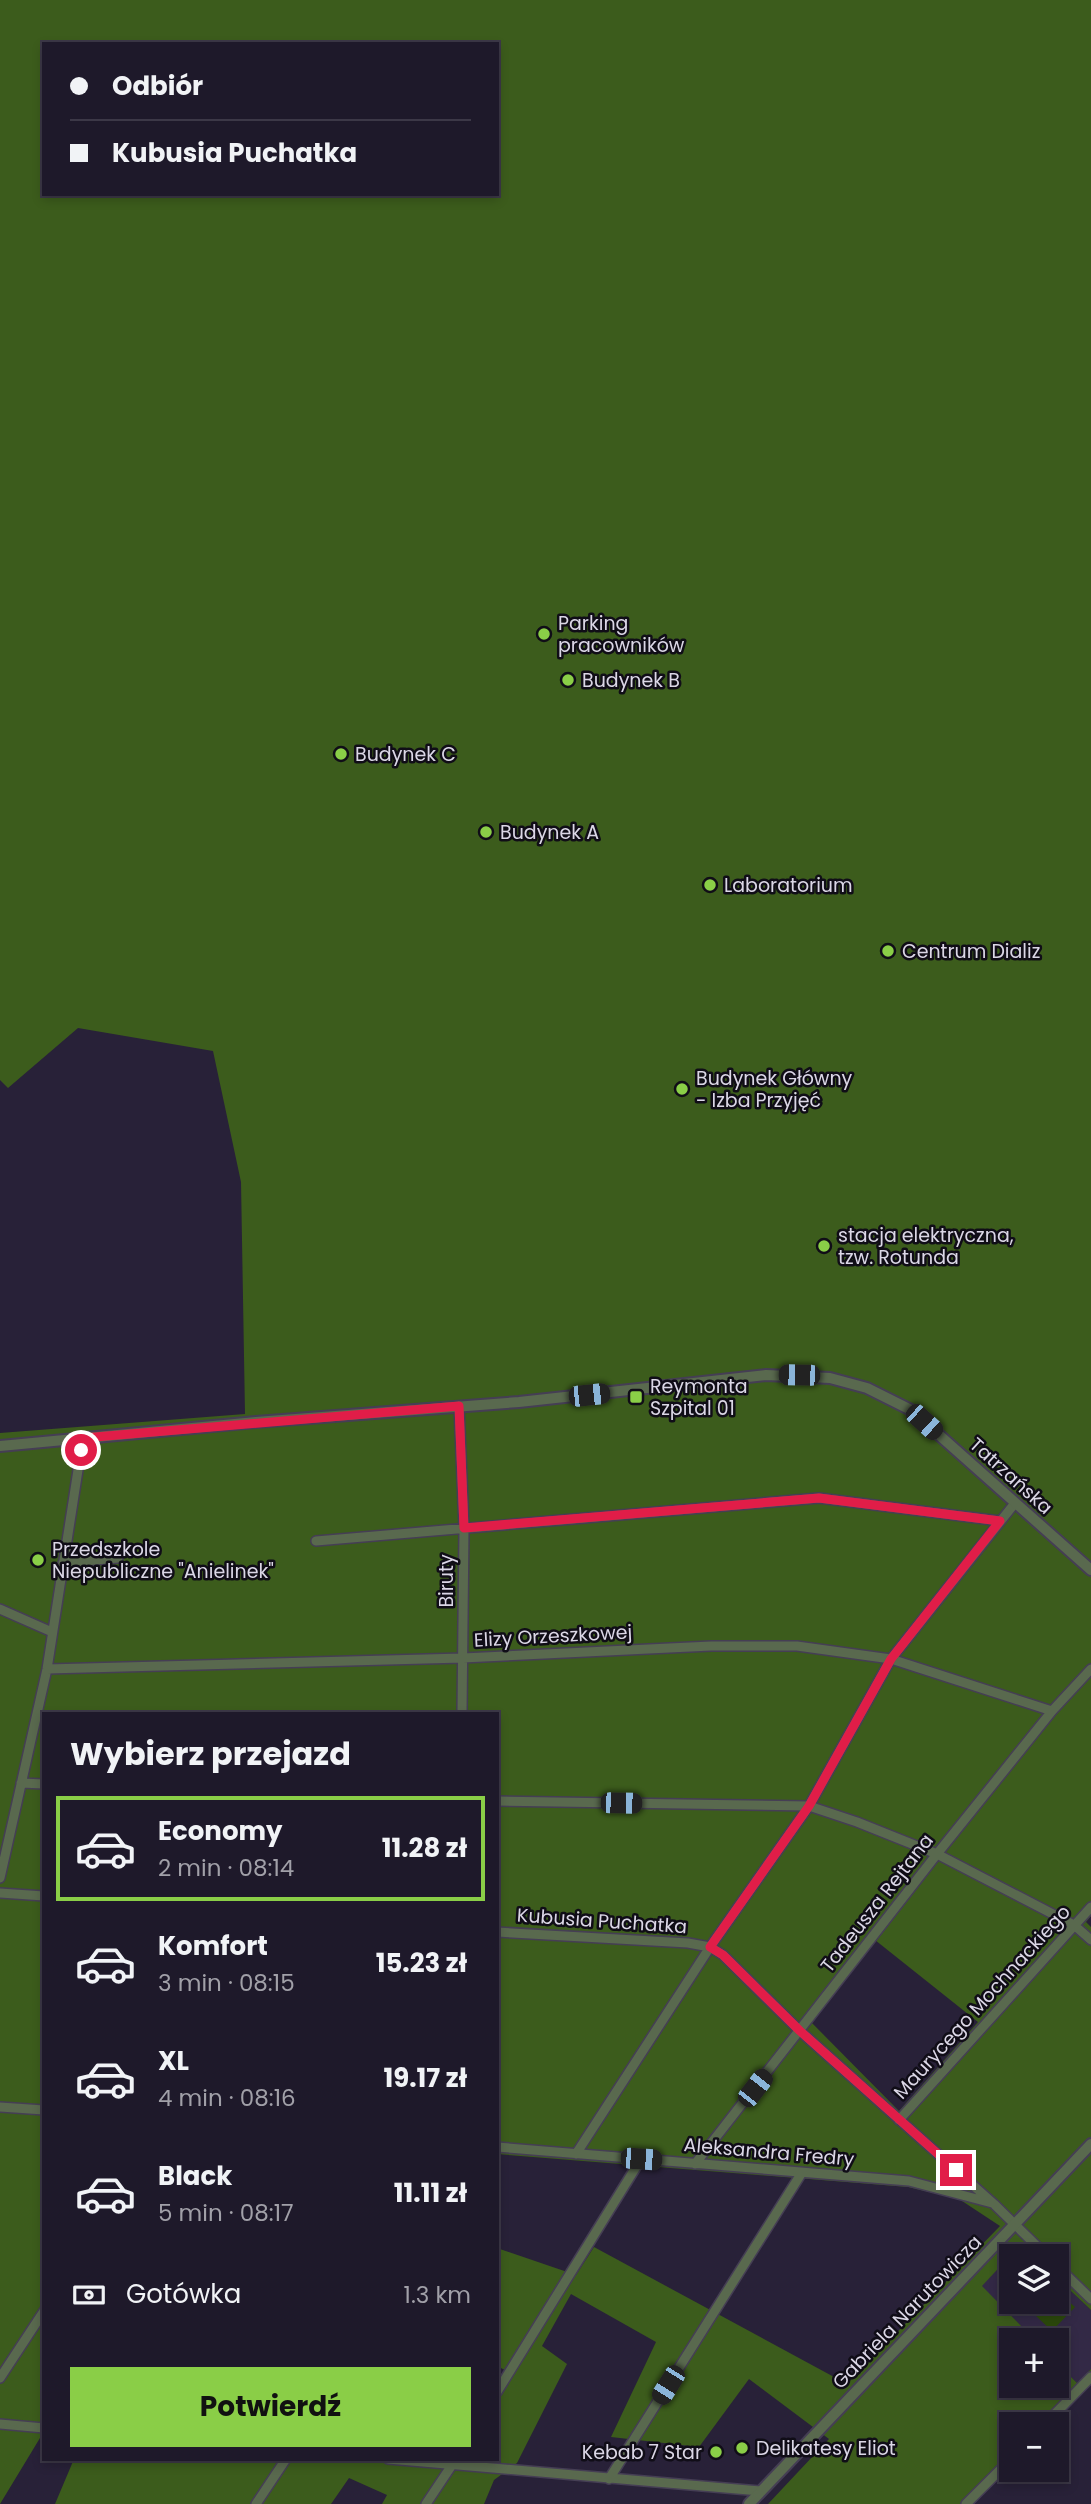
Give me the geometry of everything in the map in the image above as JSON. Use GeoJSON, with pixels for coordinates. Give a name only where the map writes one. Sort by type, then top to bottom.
{"type":"FeatureCollection","features":[{"type":"Feature","properties":{"kind":"street","name":"Tatrzańska"},"geometry":{"type":"LineString","coordinates":[[0,1446],[519,1402],[766,1375],[830,1378],[867,1388],[911,1410],[1091,1570]]}},
{"type":"Feature","properties":{"kind":"street","name":"Biruty"},"geometry":{"type":"LineString","coordinates":[[459,1406],[464,1528],[462,1712]]}},
{"type":"Feature","properties":{"kind":"street"},"geometry":{"type":"LineString","coordinates":[[0,1878],[47,1669],[83,1438]]}},
{"type":"Feature","properties":{"kind":"street"},"geometry":{"type":"LineString","coordinates":[[316,1541],[819,1498],[1000,1521]]}},
{"type":"Feature","properties":{"kind":"street"},"geometry":{"type":"LineString","coordinates":[[576,2154],[710,1947],[809,1806],[891,1659],[1015,1503]]}},
{"type":"Feature","properties":{"kind":"street"},"geometry":{"type":"LineString","coordinates":[[64,1563],[118,1558]]}},
{"type":"Feature","properties":{"kind":"street"},"geometry":{"type":"LineString","coordinates":[[0,1609],[52,1632]]}},
{"type":"Feature","properties":{"kind":"street","name":"Elizy Orzeszkowej"},"geometry":{"type":"LineString","coordinates":[[47,1669],[463,1658],[711,1646],[797,1646],[891,1659],[1052,1711]]}},
{"type":"Feature","properties":{"kind":"street","name":"Tadeusza Rejtana"},"geometry":{"type":"LineString","coordinates":[[695,2164],[937,1854],[1052,1711],[1091,1669]]}},
{"type":"Feature","properties":{"kind":"street"},"geometry":{"type":"LineString","coordinates":[[21,1783],[42,1784]]}},
{"type":"Feature","properties":{"kind":"street"},"geometry":{"type":"LineString","coordinates":[[499,1801],[809,1806],[937,1854],[1074,1925],[1091,1940]]}},
{"type":"Feature","properties":{"kind":"street"},"geometry":{"type":"LineString","coordinates":[[0,1893],[42,1896]]}},
{"type":"Feature","properties":{"kind":"street","name":"Maurycego Mochnackiego"},"geometry":{"type":"LineString","coordinates":[[899,2120],[1091,1907]]}},
{"type":"Feature","properties":{"kind":"street","name":"Kubusia Puchatka"},"geometry":{"type":"LineString","coordinates":[[499,1932],[688,1943],[710,1947],[723,1955],[800,2031],[994,2204],[1035,2244]]}},
{"type":"Feature","properties":{"kind":"street"},"geometry":{"type":"LineString","coordinates":[[0,2107],[42,2110]]}},
{"type":"Feature","properties":{"kind":"street","name":"Gabriela Narutowicza"},"geometry":{"type":"LineString","coordinates":[[748,2504],[1091,2144]]}},
{"type":"Feature","properties":{"kind":"street","name":"Aleksandra Fredry"},"geometry":{"type":"LineString","coordinates":[[499,2147],[909,2181],[994,2204]]}},
{"type":"Feature","properties":{"kind":"street"},"geometry":{"type":"LineString","coordinates":[[499,2389],[641,2159]]}},
{"type":"Feature","properties":{"kind":"street"},"geometry":{"type":"LineString","coordinates":[[608,2479],[801,2174]]}},
{"type":"Feature","properties":{"kind":"street"},"geometry":{"type":"LineString","coordinates":[[1069,2278],[1091,2300]]}},
{"type":"Feature","properties":{"kind":"street"},"geometry":{"type":"LineString","coordinates":[[0,2378],[42,2314]]}},
{"type":"Feature","properties":{"kind":"street"},"geometry":{"type":"LineString","coordinates":[[1057,2412],[1091,2377]]}},
{"type":"Feature","properties":{"kind":"street"},"geometry":{"type":"LineString","coordinates":[[0,2424],[42,2428]]}},
{"type":"Feature","properties":{"kind":"street"},"geometry":{"type":"LineString","coordinates":[[256,2504],[285,2461]]}},
{"type":"Feature","properties":{"kind":"street"},"geometry":{"type":"LineString","coordinates":[[432,2461],[760,2491]]}},
{"type":"Feature","properties":{"kind":"street"},"geometry":{"type":"LineString","coordinates":[[426,2504],[454,2462]]}},
{"type":"Feature","properties":{"kind":"street"},"geometry":{"type":"LineString","coordinates":[[966,2504],[999,2471]]}},
{"type":"Feature","properties":{"kind":"shaded area"},"geometry":{"type":"Polygon","coordinates":[[[999,2267],[999,2304],[981,2286],[999,2267]]]}},
{"type":"Feature","properties":{"kind":"shaded area"},"geometry":{"type":"Polygon","coordinates":[[[1069,2289],[1091,2310],[1091,2369],[1077,2383],[1069,2375],[1069,2328],[1023,2328],[1009,2314],[1069,2314],[1069,2289]]]}},
{"type":"Feature","properties":{"kind":"green space"},"geometry":{"type":"Polygon","coordinates":[[[0,0],[1091,0],[1091,1916],[1086,1922],[1091,1927],[1091,2310],[1069,2289],[1069,2244],[999,2244],[999,2268],[982,2286],[999,2303],[999,2314],[1009,2314],[1023,2328],[999,2328],[999,2398],[1069,2398],[1069,2375],[1077,2383],[1091,2369],[1091,2384],[1064,2412],[999,2412],[999,2477],[973,2504],[768,2504],[829,2439],[749,2379],[699,2447],[611,2437],[656,2342],[571,2294],[542,2346],[567,2364],[517,2463],[494,2480],[484,2504],[382,2504],[387,2495],[349,2478],[331,2504],[55,2504],[73,2461],[499,2461],[499,2379],[505,2370],[499,2367],[499,2249],[576,2275],[594,2247],[847,2384],[1000,2226],[959,2199],[908,2187],[499,2154],[499,1712],[42,1712],[42,2438],[0,2504],[0,1433],[245,1414],[241,1182],[213,1051],[78,1028],[8,1088],[0,1080],[0,0]],[[875,1940],[811,2022],[899,2111],[978,2022],[875,1940]]]}},
{"type":"Feature","properties":{"kind":"green space"},"geometry":{"type":"Polygon","coordinates":[[[1069,2302],[1075,2307],[1069,2313],[1069,2302]]]}},
{"type":"Feature","properties":{"kind":"green space"},"geometry":{"type":"Polygon","coordinates":[[[1034,2314],[1068,2314],[1055,2328],[1049,2328],[1034,2314]]]}},
{"type":"Feature","properties":{"kind":"place","name":"Parking pracowników"},"geometry":{"type":"Point","coordinates":[544,634]}},
{"type":"Feature","properties":{"kind":"place","name":"Budynek B"},"geometry":{"type":"Point","coordinates":[568,680]}},
{"type":"Feature","properties":{"kind":"place","name":"Budynek C"},"geometry":{"type":"Point","coordinates":[341,754]}},
{"type":"Feature","properties":{"kind":"place","name":"Budynek A"},"geometry":{"type":"Point","coordinates":[486,832]}},
{"type":"Feature","properties":{"kind":"place","name":"Laboratorium"},"geometry":{"type":"Point","coordinates":[710,885]}},
{"type":"Feature","properties":{"kind":"place","name":"Centrum Dializ"},"geometry":{"type":"Point","coordinates":[888,951]}},
{"type":"Feature","properties":{"kind":"place","name":"Budynek Główny - Izba Przyjęć"},"geometry":{"type":"Point","coordinates":[682,1089]}},
{"type":"Feature","properties":{"kind":"place","name":"stacja elektryczna, tzw. Rotunda"},"geometry":{"type":"Point","coordinates":[824,1246]}},
{"type":"Feature","properties":{"kind":"place","name":"Reymonta Szpital 01"},"geometry":{"type":"Point","coordinates":[636,1397]}},
{"type":"Feature","properties":{"kind":"place","name":"Przedszkole Niepubliczne \"Anielinek\""},"geometry":{"type":"Point","coordinates":[38,1560]}},
{"type":"Feature","properties":{"kind":"place","name":"Delikatesy Eliot"},"geometry":{"type":"Point","coordinates":[742,2448]}},
{"type":"Feature","properties":{"kind":"place","name":"Kebab 7 Star"},"geometry":{"type":"Point","coordinates":[716,2452]}},
{"type":"Feature","properties":{"kind":"route"},"geometry":{"type":"LineString","coordinates":[[81,1450],[83,1438],[459,1406],[464,1528],[819,1498],[1000,1521],[891,1659],[809,1806],[710,1947],[723,1955],[800,2031],[956,2170]]}}]}
